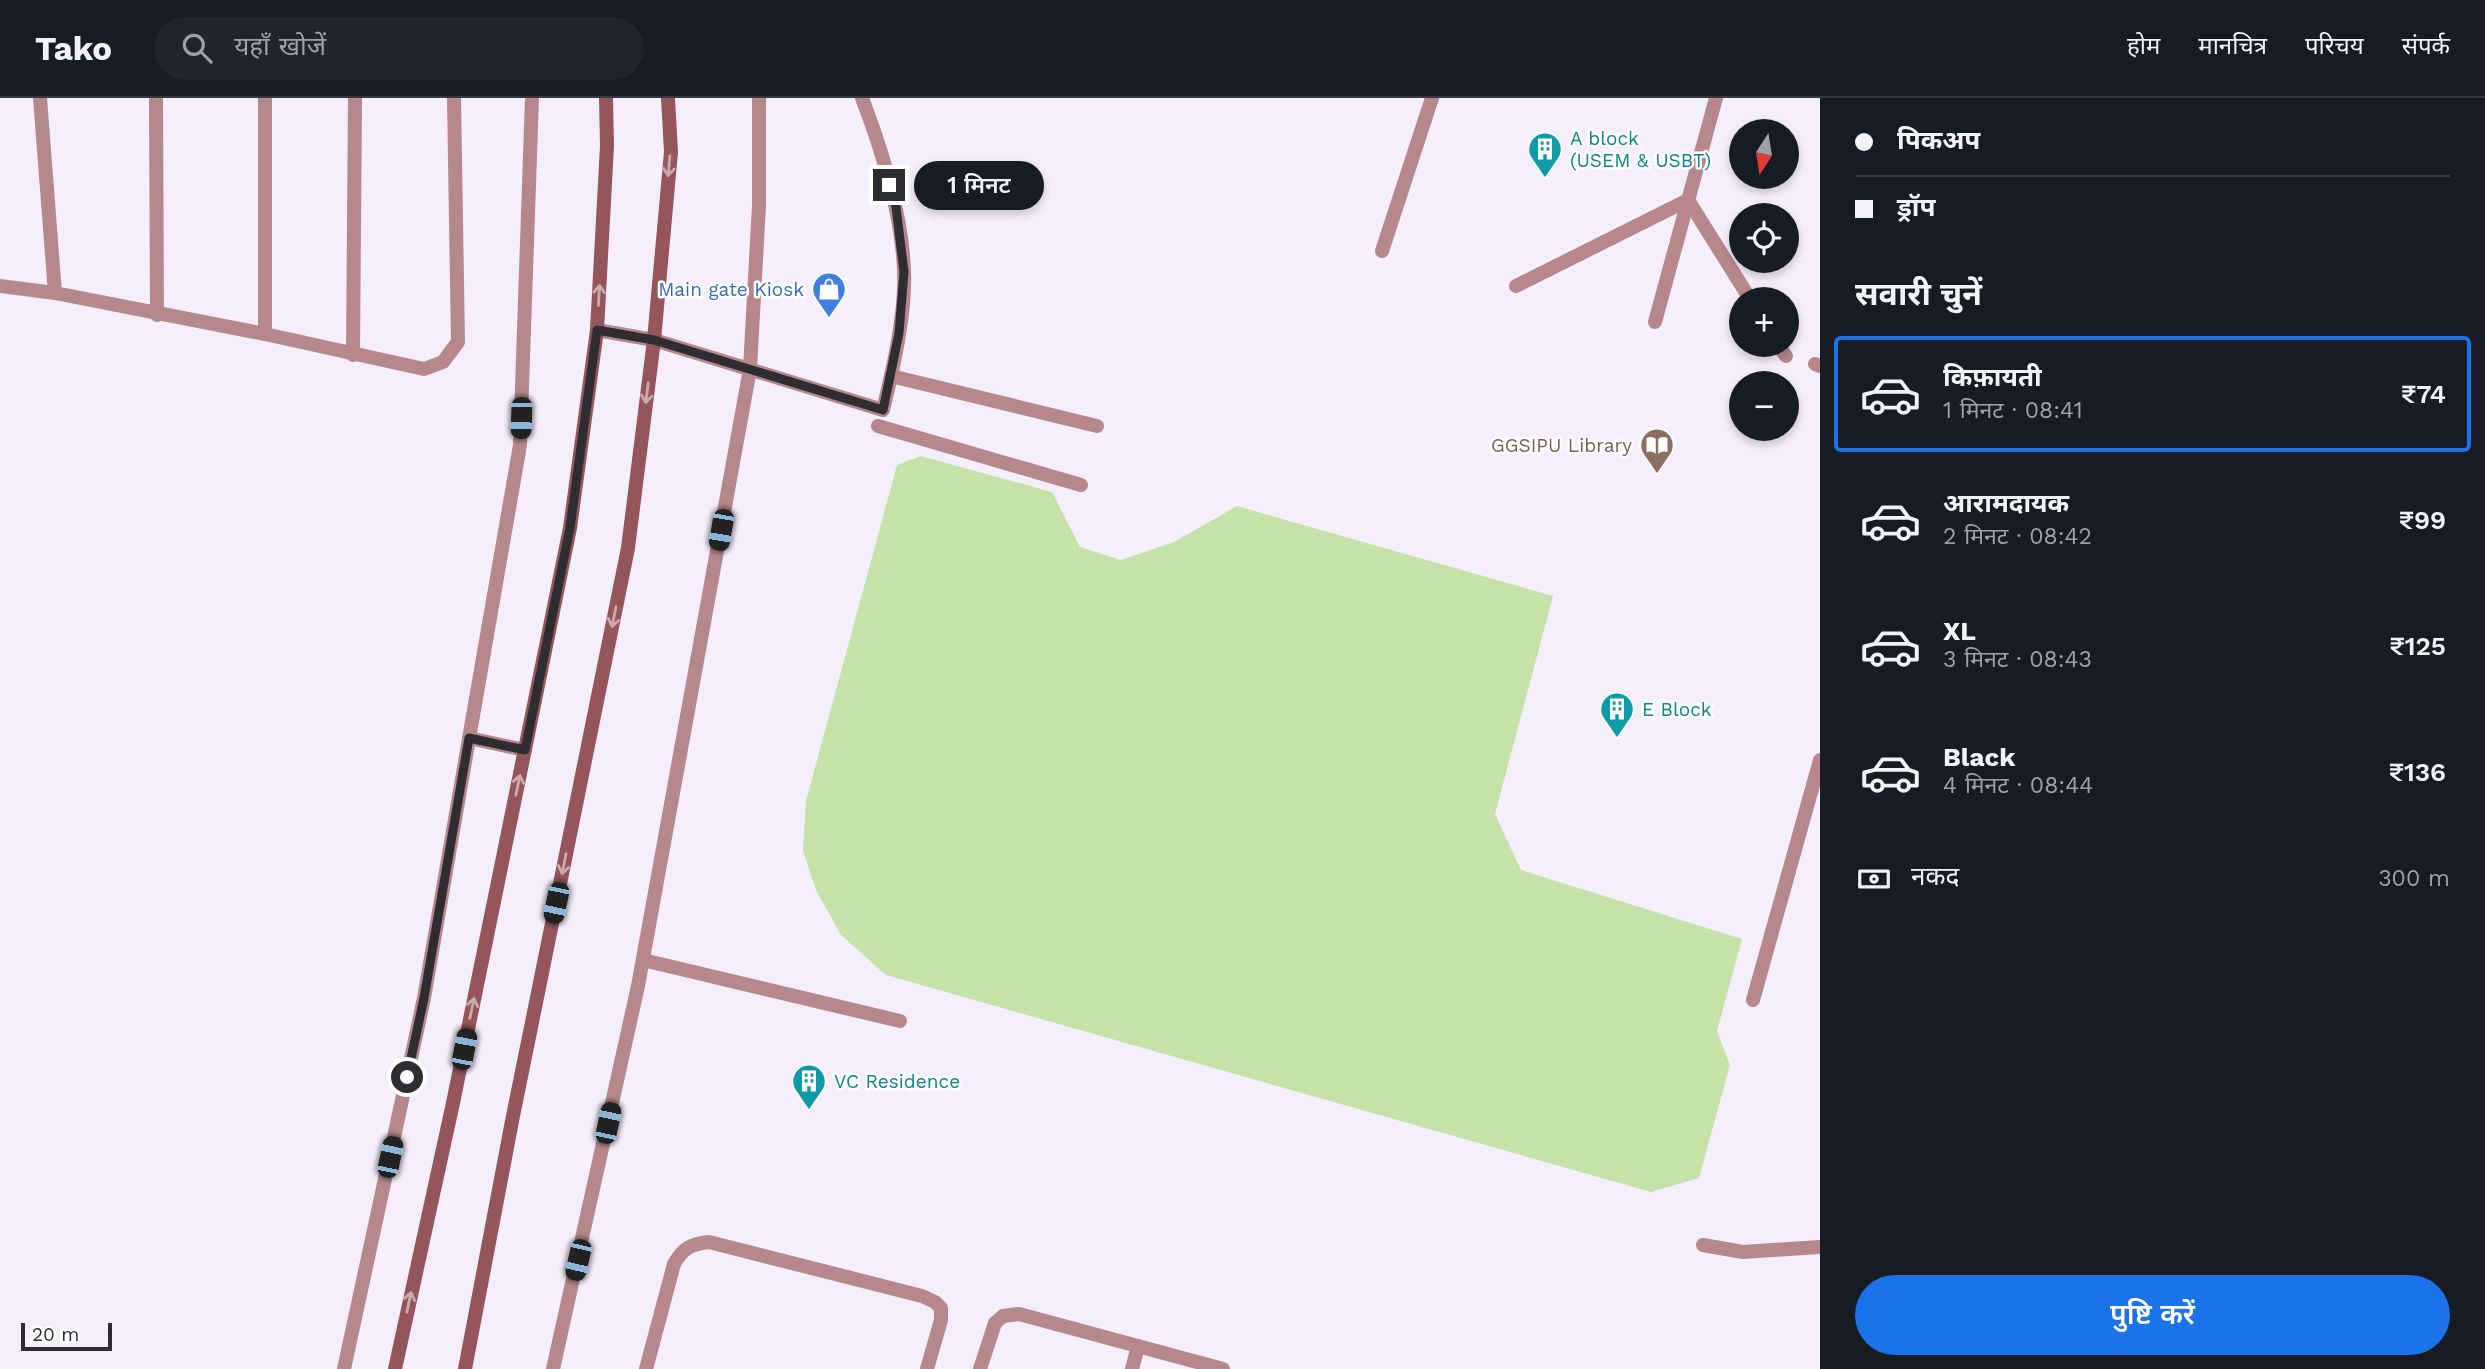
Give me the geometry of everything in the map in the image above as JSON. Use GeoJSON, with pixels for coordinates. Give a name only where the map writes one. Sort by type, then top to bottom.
{"type":"FeatureCollection","features":[{"type":"Feature","properties":{"kind":"main road"},"geometry":{"type":"LineString","coordinates":[[395,1369],[453,1103],[570,528],[597,330],[607,146],[606,98]]}},
{"type":"Feature","properties":{"kind":"main road"},"geometry":{"type":"LineString","coordinates":[[465,1369],[512,1121],[628,548],[654,340],[671,152],[668,98]]}},
{"type":"Feature","properties":{"kind":"street"},"geometry":{"type":"LineString","coordinates":[[40,98],[55,293]]}},
{"type":"Feature","properties":{"kind":"street"},"geometry":{"type":"LineString","coordinates":[[156,98],[157,314]]}},
{"type":"Feature","properties":{"kind":"street"},"geometry":{"type":"LineString","coordinates":[[265,98],[265,334]]}},
{"type":"Feature","properties":{"kind":"street"},"geometry":{"type":"LineString","coordinates":[[354,355],[355,98]]}},
{"type":"Feature","properties":{"kind":"street"},"geometry":{"type":"LineString","coordinates":[[0,286],[55,293],[265,334],[424,369],[443,362],[458,342],[454,98]]}},
{"type":"Feature","properties":{"kind":"street"},"geometry":{"type":"LineString","coordinates":[[344,1369],[424,998],[520,445],[532,98]]}},
{"type":"Feature","properties":{"kind":"street"},"geometry":{"type":"LineString","coordinates":[[553,1369],[643,960],[750,369],[758,205],[759,98]]}},
{"type":"Feature","properties":{"kind":"street"},"geometry":{"type":"LineString","coordinates":[[597,330],[654,340],[883,410],[899,333],[904,272],[896,207],[862,98]]}},
{"type":"Feature","properties":{"kind":"street"},"geometry":{"type":"LineString","coordinates":[[1382,251],[1432,98]]}},
{"type":"Feature","properties":{"kind":"street"},"geometry":{"type":"LineString","coordinates":[[1655,322],[1716,98]]}},
{"type":"Feature","properties":{"kind":"street"},"geometry":{"type":"LineString","coordinates":[[1516,286],[1688,200]]}},
{"type":"Feature","properties":{"kind":"street"},"geometry":{"type":"LineString","coordinates":[[1688,200],[1742,287]]}},
{"type":"Feature","properties":{"kind":"street"},"geometry":{"type":"LineString","coordinates":[[891,376],[1097,426]]}},
{"type":"Feature","properties":{"kind":"street"},"geometry":{"type":"LineString","coordinates":[[878,426],[1081,485]]}},
{"type":"Feature","properties":{"kind":"street"},"geometry":{"type":"LineString","coordinates":[[469,738],[525,750]]}},
{"type":"Feature","properties":{"kind":"street"},"geometry":{"type":"LineString","coordinates":[[1753,1000],[1820,760]]}},
{"type":"Feature","properties":{"kind":"street"},"geometry":{"type":"LineString","coordinates":[[643,960],[900,1021]]}},
{"type":"Feature","properties":{"kind":"street"},"geometry":{"type":"LineString","coordinates":[[646,1369],[674,1264],[682,1250],[693,1244],[709,1242],[922,1296],[935,1302],[941,1308],[941,1321],[927,1369]]}},
{"type":"Feature","properties":{"kind":"street"},"geometry":{"type":"LineString","coordinates":[[1703,1245],[1743,1252],[1820,1247]]}},
{"type":"Feature","properties":{"kind":"street"},"geometry":{"type":"LineString","coordinates":[[981,1369],[995,1323],[1003,1316],[1018,1314],[1203,1366],[1223,1369]]}},
{"type":"Feature","properties":{"kind":"street"},"geometry":{"type":"LineString","coordinates":[[1132,1369],[1138,1346]]}},
{"type":"Feature","properties":{"kind":"green space"},"geometry":{"type":"Polygon","coordinates":[[[921,456],[1052,492],[1080,547],[1121,560],[1174,542],[1237,506],[1553,596],[1495,814],[1521,870],[1742,939],[1717,1031],[1730,1065],[1699,1178],[1651,1192],[886,975],[841,935],[816,890],[803,851],[806,801],[897,465],[921,456]]]}},
{"type":"Feature","properties":{"kind":"place","name":"A block (USEM & USBT)"},"geometry":{"type":"Point","coordinates":[1545,179]}},
{"type":"Feature","properties":{"kind":"place","name":"Main gate Kiosk"},"geometry":{"type":"Point","coordinates":[829,319]}},
{"type":"Feature","properties":{"kind":"place","name":"GGSIPU Library"},"geometry":{"type":"Point","coordinates":[1657,475]}},
{"type":"Feature","properties":{"kind":"place","name":"E Block"},"geometry":{"type":"Point","coordinates":[1617,739]}},
{"type":"Feature","properties":{"kind":"place","name":"VC Residence"},"geometry":{"type":"Point","coordinates":[809,1111]}},
{"type":"Feature","properties":{"kind":"route"},"geometry":{"type":"LineString","coordinates":[[407,1077],[424,998],[469,738],[525,750],[570,528],[597,330],[654,340],[883,410],[899,333],[904,272],[896,207],[889,185]]}}]}
